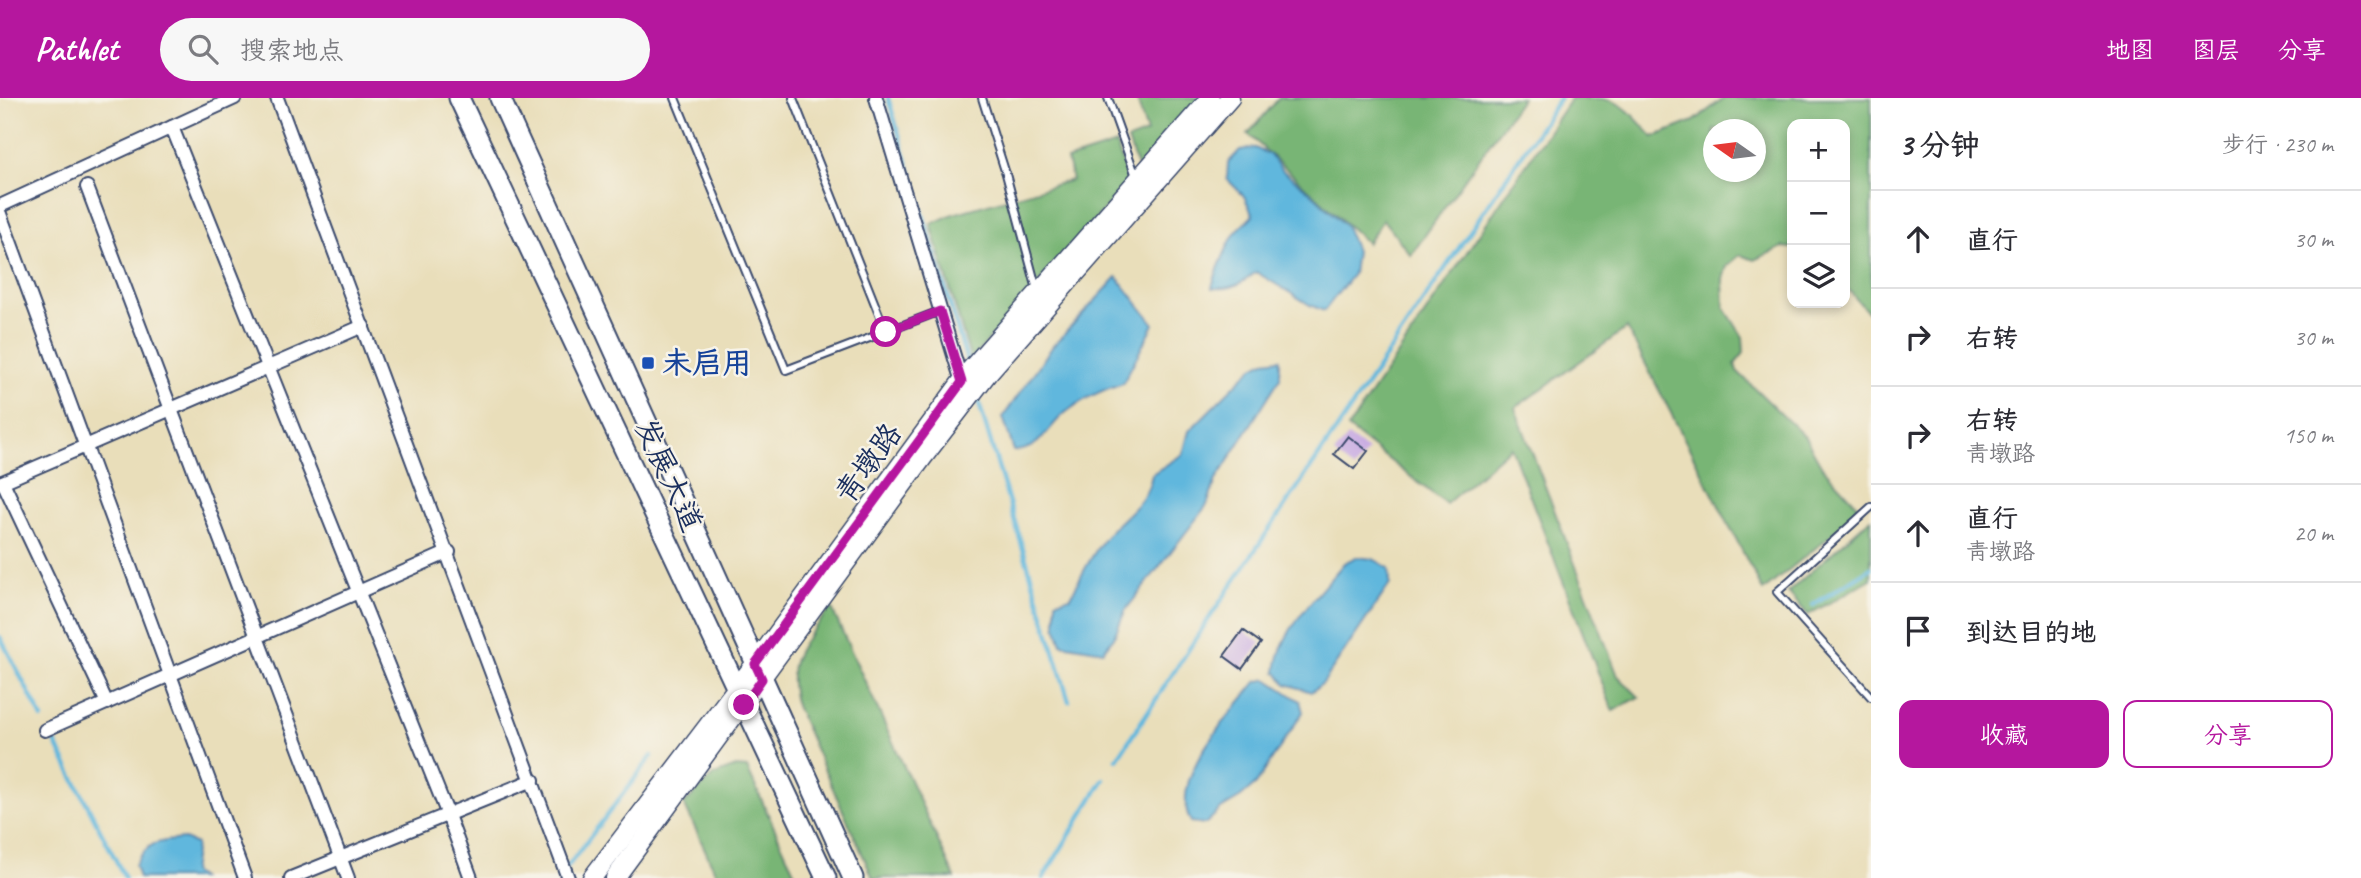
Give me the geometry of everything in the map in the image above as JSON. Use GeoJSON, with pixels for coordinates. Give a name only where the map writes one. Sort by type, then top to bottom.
{"type":"FeatureCollection","features":[{"type":"Feature","properties":{"kind":"main road","name":"发展大道"},"geometry":{"type":"LineString","coordinates":[[459,98],[825,878]]}},
{"type":"Feature","properties":{"kind":"main road","name":"发展大道"},"geometry":{"type":"LineString","coordinates":[[500,98],[853,878]]}},
{"type":"Feature","properties":{"kind":"main road","name":"青墩路"},"geometry":{"type":"LineString","coordinates":[[758,672],[988,373],[1140,189],[1210,98]]}},
{"type":"Feature","properties":{"kind":"main road","name":"青墩路"},"geometry":{"type":"LineString","coordinates":[[615,878],[962,382],[1040,291],[1230,98]]}},
{"type":"Feature","properties":{"kind":"main road","name":"青墩路"},"geometry":{"type":"LineString","coordinates":[[592,878],[740,697]]}},
{"type":"Feature","properties":{"kind":"street"},"geometry":{"type":"LineString","coordinates":[[0,206],[235,98]]}},
{"type":"Feature","properties":{"kind":"street"},"geometry":{"type":"LineString","coordinates":[[277,98],[449,552],[568,877]]}},
{"type":"Feature","properties":{"kind":"street"},"geometry":{"type":"LineString","coordinates":[[876,98],[962,382]]}},
{"type":"Feature","properties":{"kind":"street"},"geometry":{"type":"LineString","coordinates":[[172,127],[471,878]]}},
{"type":"Feature","properties":{"kind":"street"},"geometry":{"type":"LineString","coordinates":[[87,187],[348,878]]}},
{"type":"Feature","properties":{"kind":"street"},"geometry":{"type":"LineString","coordinates":[[0,214],[245,878]]}},
{"type":"Feature","properties":{"kind":"street"},"geometry":{"type":"LineString","coordinates":[[107,703],[1,483],[363,326]]}},
{"type":"Feature","properties":{"kind":"street"},"geometry":{"type":"LineString","coordinates":[[45,730],[449,552]]}},
{"type":"Feature","properties":{"kind":"street"},"geometry":{"type":"LineString","coordinates":[[291,878],[533,780]]}},
{"type":"Feature","properties":{"kind":"lane"},"geometry":{"type":"LineString","coordinates":[[675,98],[786,370],[940,311]]}},
{"type":"Feature","properties":{"kind":"lane"},"geometry":{"type":"LineString","coordinates":[[793,98],[886,332]]}},
{"type":"Feature","properties":{"kind":"lane"},"geometry":{"type":"LineString","coordinates":[[982,98],[1036,286],[1040,291]]}},
{"type":"Feature","properties":{"kind":"lane"},"geometry":{"type":"LineString","coordinates":[[1108,98],[1140,189]]}},
{"type":"Feature","properties":{"kind":"lane"},"geometry":{"type":"LineString","coordinates":[[1871,507],[1777,592],[1871,697]]}},
{"type":"Feature","properties":{"kind":"green space"},"geometry":{"type":"Polygon","coordinates":[[[1201,98],[1138,170],[1128,140],[1147,133],[1137,100],[1201,98]]]}},
{"type":"Feature","properties":{"kind":"green space"},"geometry":{"type":"Polygon","coordinates":[[[1279,98],[1522,98],[1411,255],[1383,220],[1367,243],[1248,134],[1279,98]]]}},
{"type":"Feature","properties":{"kind":"green space"},"geometry":{"type":"Polygon","coordinates":[[[1571,98],[1601,99],[1619,104],[1653,137],[1694,121],[1724,98],[1871,98],[1871,316],[1850,292],[1850,119],[1787,119],[1787,247],[1754,260],[1740,255],[1727,266],[1723,279],[1724,307],[1743,337],[1744,353],[1735,364],[1737,371],[1805,437],[1822,467],[1862,510],[1763,591],[1627,328],[1515,408],[1618,676],[1639,697],[1613,711],[1511,447],[1446,504],[1348,428],[1571,98]]]}},
{"type":"Feature","properties":{"kind":"green space"},"geometry":{"type":"Polygon","coordinates":[[[1116,144],[1129,181],[971,360],[931,224],[953,214],[1072,180],[1067,160],[1116,144]]]}},
{"type":"Feature","properties":{"kind":"green space"},"geometry":{"type":"Polygon","coordinates":[[[1871,518],[1871,579],[1808,615],[1788,592],[1871,518]]]}},
{"type":"Feature","properties":{"kind":"green space"},"geometry":{"type":"Polygon","coordinates":[[[831,607],[955,878],[873,878],[796,706],[792,689],[794,662],[798,652],[831,607]]]}},
{"type":"Feature","properties":{"kind":"green space"},"geometry":{"type":"Polygon","coordinates":[[[736,767],[747,768],[797,878],[718,878],[684,804],[714,775],[736,767]]]}},
{"type":"Feature","properties":{"kind":"water"},"geometry":{"type":"Polygon","coordinates":[[[1255,148],[1269,154],[1283,171],[1308,190],[1346,226],[1356,251],[1353,274],[1324,311],[1256,272],[1236,285],[1212,288],[1230,241],[1253,215],[1244,196],[1227,179],[1228,163],[1240,150],[1255,148]]]}},
{"type":"Feature","properties":{"kind":"water"},"geometry":{"type":"Polygon","coordinates":[[[1117,277],[1154,324],[1123,383],[1078,403],[1031,447],[1014,451],[1003,417],[1053,346],[1117,277]]]}},
{"type":"Feature","properties":{"kind":"water"},"geometry":{"type":"Polygon","coordinates":[[[1280,359],[1280,378],[1216,480],[1207,505],[1125,611],[1114,637],[1103,651],[1062,644],[1056,626],[1056,601],[1071,597],[1102,542],[1146,493],[1152,474],[1183,454],[1189,431],[1253,367],[1264,361],[1280,359]]]}},
{"type":"Feature","properties":{"kind":"water"},"geometry":{"type":"Polygon","coordinates":[[[1356,557],[1373,559],[1389,568],[1390,584],[1323,683],[1311,692],[1286,684],[1276,672],[1284,642],[1292,627],[1344,563],[1356,557]]]}},
{"type":"Feature","properties":{"kind":"water"},"geometry":{"type":"Polygon","coordinates":[[[1267,679],[1300,701],[1303,712],[1256,784],[1205,824],[1191,822],[1186,805],[1187,786],[1194,767],[1218,730],[1256,682],[1267,679]]]}},
{"type":"Feature","properties":{"kind":"water"},"geometry":{"type":"Polygon","coordinates":[[[184,839],[196,844],[192,872],[200,878],[139,878],[135,865],[144,851],[161,842],[184,839]]]}},
{"type":"Feature","properties":{"kind":"building"},"geometry":{"type":"Polygon","coordinates":[[[1348,436],[1368,451],[1354,469],[1334,454],[1348,436]]]}},
{"type":"Feature","properties":{"kind":"building"},"geometry":{"type":"Polygon","coordinates":[[[1243,630],[1261,643],[1242,669],[1224,656],[1243,630]]]}},
{"type":"Feature","properties":{"kind":"waterway"},"geometry":{"type":"LineString","coordinates":[[888,98],[967,361]]}},
{"type":"Feature","properties":{"kind":"waterway"},"geometry":{"type":"LineString","coordinates":[[1117,759],[1560,98]]}},
{"type":"Feature","properties":{"kind":"waterway"},"geometry":{"type":"LineString","coordinates":[[978,400],[1069,701]]}},
{"type":"Feature","properties":{"kind":"waterway"},"geometry":{"type":"LineString","coordinates":[[1813,605],[1871,568]]}},
{"type":"Feature","properties":{"kind":"waterway"},"geometry":{"type":"LineString","coordinates":[[0,637],[42,718]]}},
{"type":"Feature","properties":{"kind":"waterway"},"geometry":{"type":"LineString","coordinates":[[54,740],[125,878]]}},
{"type":"Feature","properties":{"kind":"waterway"},"geometry":{"type":"LineString","coordinates":[[559,878],[652,756]]}},
{"type":"Feature","properties":{"kind":"waterway"},"geometry":{"type":"LineString","coordinates":[[1043,878],[1104,779]]}},
{"type":"Feature","properties":{"kind":"place","name":"未启用"},"geometry":{"type":"Point","coordinates":[648,363]}},
{"type":"Feature","properties":{"kind":"route"},"geometry":{"type":"LineString","coordinates":[[744,705],[762,679],[755,664],[962,382],[940,311],[886,332]]}}]}
